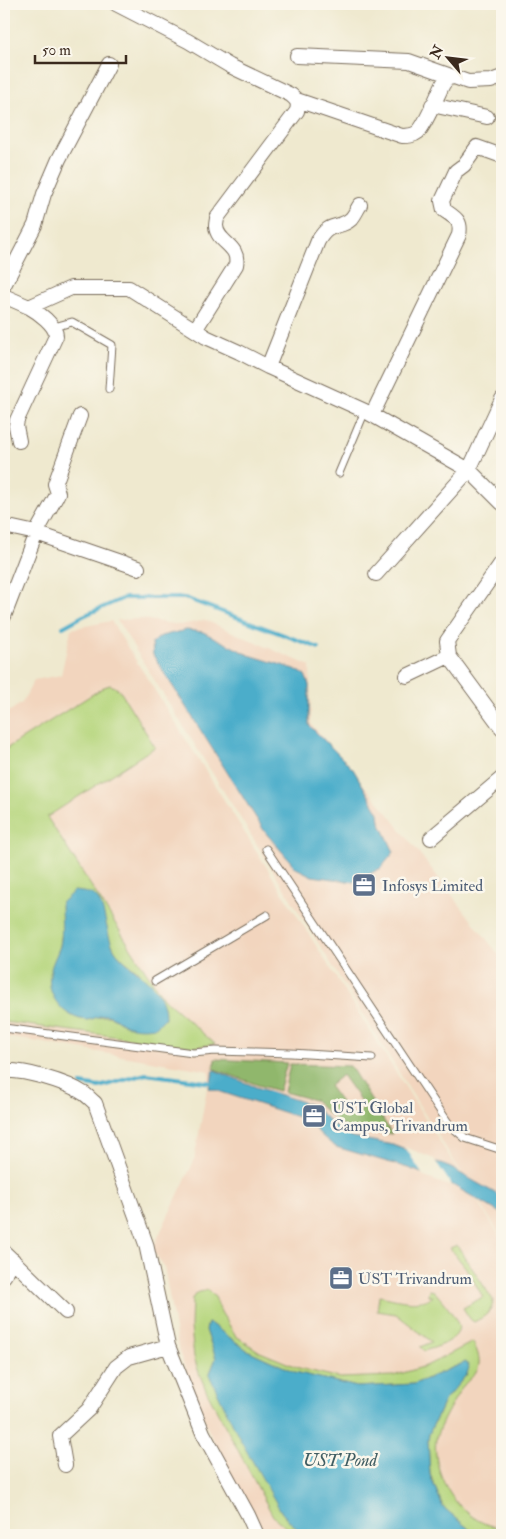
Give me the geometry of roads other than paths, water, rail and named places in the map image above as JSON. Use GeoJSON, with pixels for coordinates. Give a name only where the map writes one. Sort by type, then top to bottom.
{"type":"FeatureCollection","features":[{"type":"Feature","properties":{"kind":"street"},"geometry":{"type":"LineString","coordinates":[[116,4],[188,41],[230,66],[291,95],[297,100],[402,136],[417,133],[443,84],[448,78],[454,77]]}},
{"type":"Feature","properties":{"kind":"street"},"geometry":{"type":"LineString","coordinates":[[297,56],[409,61],[468,82],[492,81],[502,77]]}},
{"type":"Feature","properties":{"kind":"street"},"geometry":{"type":"LineString","coordinates":[[4,285],[35,225],[44,194],[59,159],[110,64]]}},
{"type":"Feature","properties":{"kind":"street"},"geometry":{"type":"LineString","coordinates":[[194,330],[236,265],[237,258],[234,250],[218,233],[216,226],[217,218],[297,111],[299,105],[297,100]]}},
{"type":"Feature","properties":{"kind":"street"},"geometry":{"type":"LineString","coordinates":[[432,105],[487,117]]}},
{"type":"Feature","properties":{"kind":"street"},"geometry":{"type":"LineString","coordinates":[[368,413],[459,235],[459,221],[444,210],[442,201],[456,171],[464,165],[477,147],[502,156]]}},
{"type":"Feature","properties":{"kind":"street"},"geometry":{"type":"LineString","coordinates":[[268,368],[318,241],[328,228],[350,219],[360,205]]}},
{"type":"Feature","properties":{"kind":"street"},"geometry":{"type":"LineString","coordinates":[[29,307],[70,288],[129,288],[194,330],[268,368],[368,413],[470,470],[502,503]]}},
{"type":"Feature","properties":{"kind":"street"},"geometry":{"type":"LineString","coordinates":[[4,296],[37,312],[56,331],[55,340],[17,420],[16,426],[19,441]]}},
{"type":"Feature","properties":{"kind":"street"},"geometry":{"type":"LineString","coordinates":[[376,574],[470,470],[502,399]]}},
{"type":"Feature","properties":{"kind":"street"},"geometry":{"type":"LineString","coordinates":[[4,616],[36,534],[58,493],[55,484],[80,416]]}},
{"type":"Feature","properties":{"kind":"street"},"geometry":{"type":"LineString","coordinates":[[4,526],[36,534],[138,568]]}},
{"type":"Feature","properties":{"kind":"street"},"geometry":{"type":"LineString","coordinates":[[502,562],[447,642],[448,656],[502,728]]}},
{"type":"Feature","properties":{"kind":"street"},"geometry":{"type":"LineString","coordinates":[[407,676],[448,656]]}},
{"type":"Feature","properties":{"kind":"street"},"geometry":{"type":"LineString","coordinates":[[431,838],[502,778]]}},
{"type":"Feature","properties":{"kind":"street"},"geometry":{"type":"LineString","coordinates":[[4,1071],[14,1070],[50,1078],[82,1092],[94,1103],[146,1244],[168,1346],[203,1433],[257,1535]]}},
{"type":"Feature","properties":{"kind":"street"},"geometry":{"type":"LineString","coordinates":[[4,1276],[8,1256]]}},
{"type":"Feature","properties":{"kind":"street"},"geometry":{"type":"LineString","coordinates":[[8,1256],[66,1312]]}},
{"type":"Feature","properties":{"kind":"street"},"geometry":{"type":"LineString","coordinates":[[65,1465],[60,1436],[89,1408],[116,1368],[129,1357],[168,1346]]}},
{"type":"Feature","properties":{"kind":"lane"},"geometry":{"type":"LineString","coordinates":[[54,327],[72,322],[112,345],[109,389]]}},
{"type":"Feature","properties":{"kind":"lane"},"geometry":{"type":"LineString","coordinates":[[339,473],[368,413]]}},
{"type":"Feature","properties":{"kind":"lane"},"geometry":{"type":"LineString","coordinates":[[266,849],[449,1124],[465,1138],[502,1150]]}},
{"type":"Feature","properties":{"kind":"lane"},"geometry":{"type":"LineString","coordinates":[[154,981],[267,915]]}},
{"type":"Feature","properties":{"kind":"lane"},"geometry":{"type":"LineString","coordinates":[[4,1028],[193,1053],[215,1051],[262,1052],[372,1058]]}},
{"type":"Feature","properties":{"kind":"water"},"geometry":{"type":"Polygon","coordinates":[[[186,630],[203,632],[249,655],[295,669],[305,675],[309,685],[309,725],[353,769],[379,813],[380,822],[394,852],[381,868],[354,882],[312,876],[296,868],[265,832],[153,655],[152,643],[161,636],[186,630]]]}},
{"type":"Feature","properties":{"kind":"water"},"geometry":{"type":"Polygon","coordinates":[[[74,891],[89,893],[96,897],[102,908],[110,939],[116,952],[155,988],[164,1007],[165,1018],[156,1027],[141,1028],[130,1026],[108,1015],[89,1020],[79,1019],[65,1011],[54,998],[51,991],[50,975],[61,941],[61,903],[74,891]]]}},
{"type":"Feature","properties":{"kind":"water"},"geometry":{"type":"Polygon","coordinates":[[[214,1070],[256,1087],[312,1105],[335,1126],[352,1137],[393,1145],[451,1168],[502,1197],[502,1214],[451,1184],[408,1168],[336,1147],[298,1117],[209,1088],[214,1070]]]}},
{"type":"Feature","properties":{"kind":"water","name":"UST Pond"},"geometry":{"type":"Polygon","coordinates":[[[208,1323],[247,1350],[295,1372],[357,1387],[414,1384],[466,1362],[469,1367],[467,1374],[444,1401],[429,1434],[428,1441],[430,1475],[443,1507],[476,1535],[303,1535],[282,1513],[241,1441],[210,1377],[216,1358],[206,1330],[208,1323]]]}},
{"type":"Feature","properties":{"kind":"waterway"},"geometry":{"type":"LineString","coordinates":[[63,627],[124,598],[185,598],[319,648]]}},
{"type":"Feature","properties":{"kind":"waterway"},"geometry":{"type":"LineString","coordinates":[[81,1084],[99,1087],[146,1074],[213,1083]]}},
{"type":"Feature","properties":{"kind":"place","name":"Infosys Limited"},"geometry":{"type":"Point","coordinates":[364,885]}},
{"type":"Feature","properties":{"kind":"place","name":"UST Global Campus, Trivandrum"},"geometry":{"type":"Point","coordinates":[314,1116]}},
{"type":"Feature","properties":{"kind":"place","name":"UST Trivandrum"},"geometry":{"type":"Point","coordinates":[341,1278]}}]}
